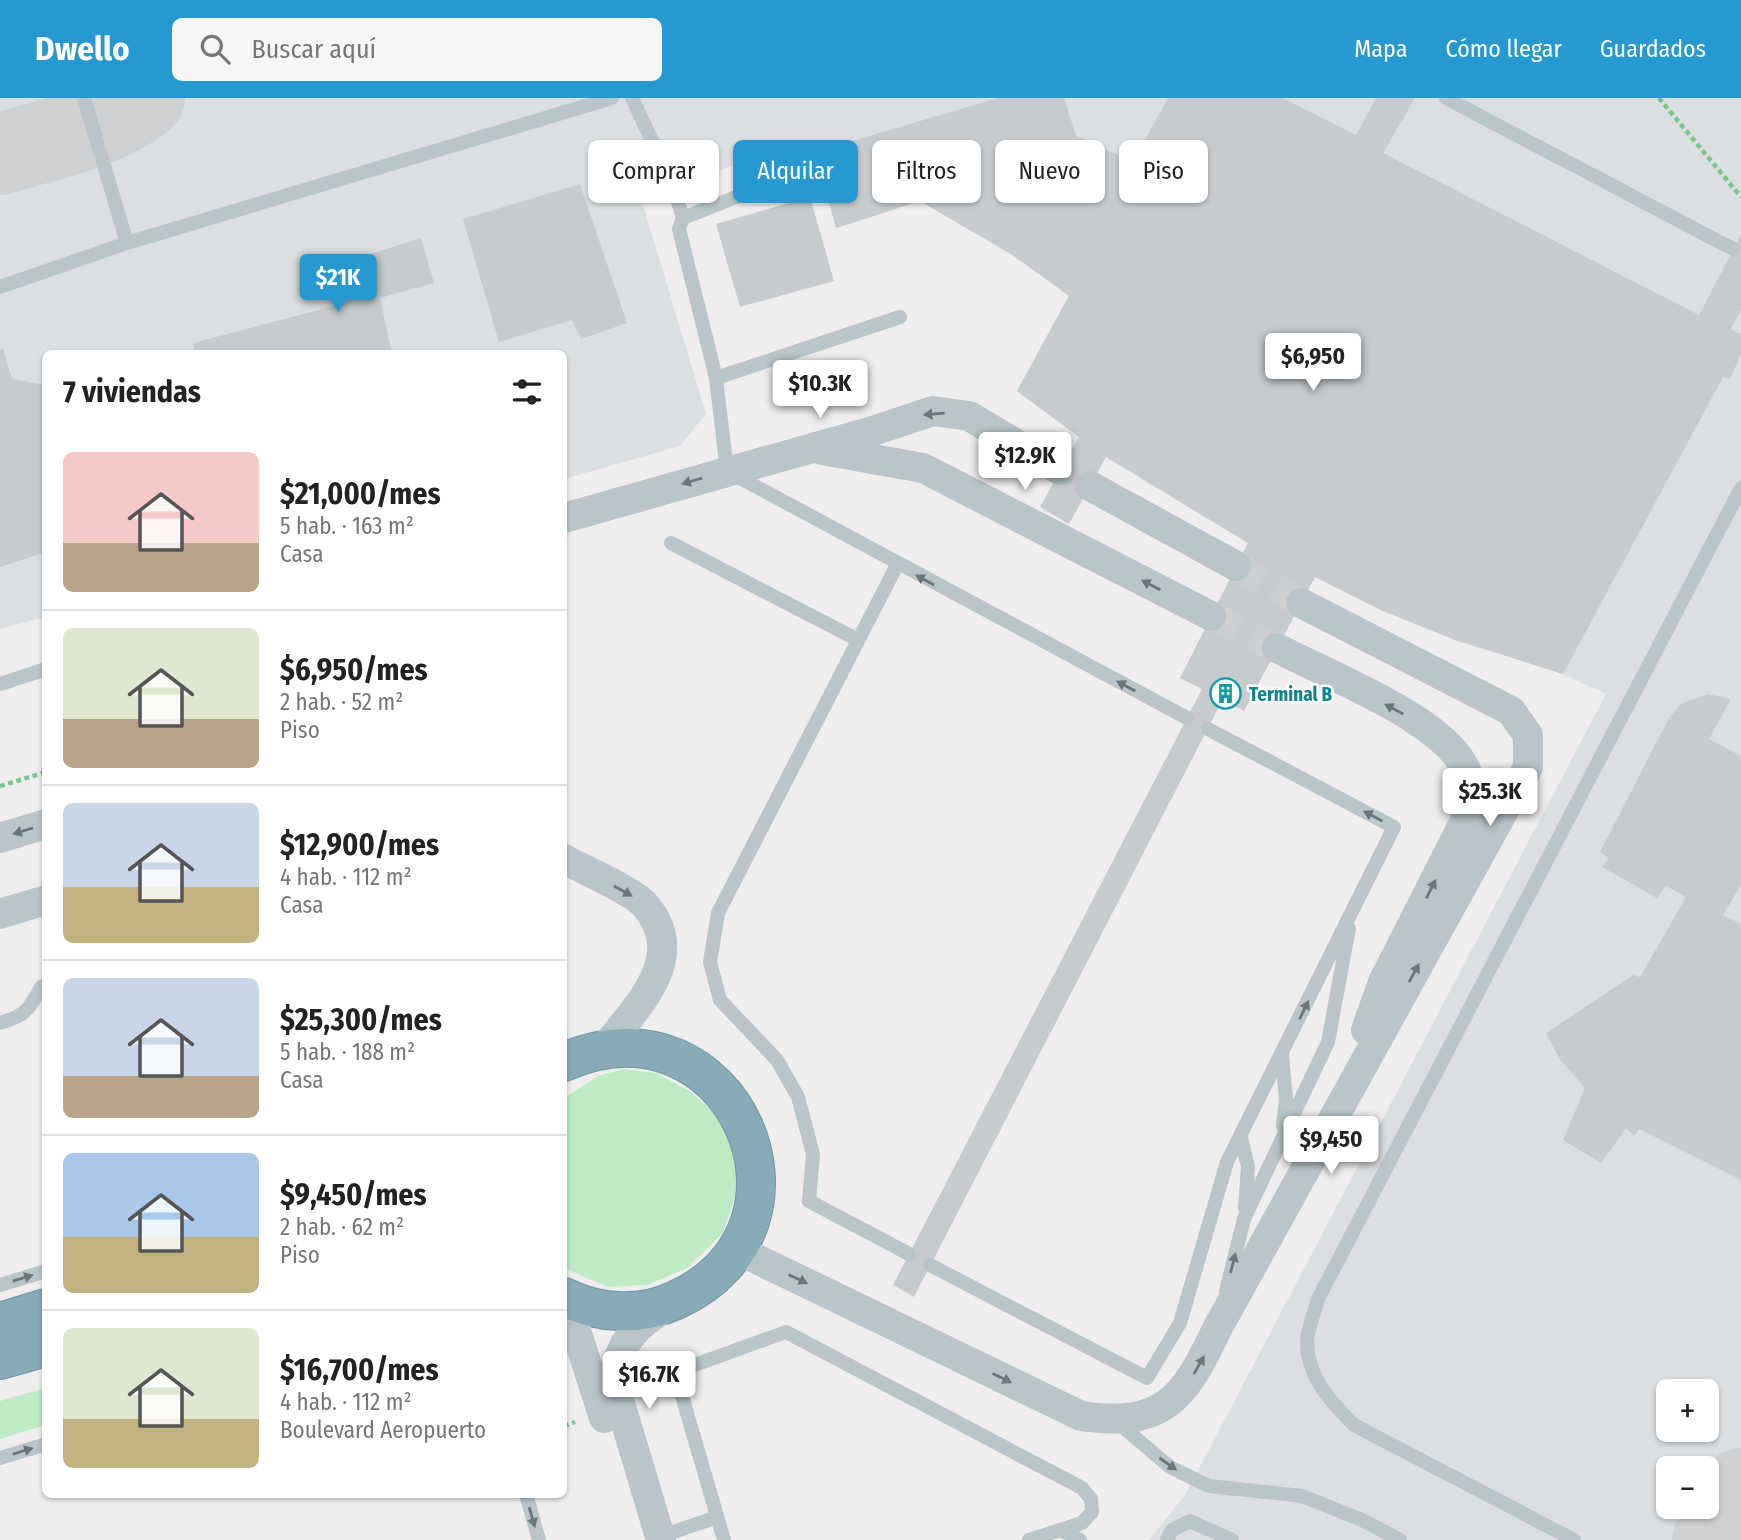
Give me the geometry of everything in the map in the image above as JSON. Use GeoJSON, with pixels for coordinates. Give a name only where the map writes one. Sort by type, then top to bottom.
{"type":"FeatureCollection","features":[{"type":"Feature","properties":{"kind":"highway"},"geometry":{"type":"LineString","coordinates":[[567,1299],[588,1307],[629,1312],[650,1310],[689,1295],[722,1269],[736,1249],[752,1215],[756,1174],[754,1153],[740,1114],[714,1082],[680,1059],[640,1048],[576,1056]]}},
{"type":"Feature","properties":{"kind":"highway"},"geometry":{"type":"LineString","coordinates":[[0,1322],[42,1309]]}},
{"type":"Feature","properties":{"kind":"highway"},"geometry":{"type":"LineString","coordinates":[[0,1360],[42,1348]]}},
{"type":"Feature","properties":{"kind":"street"},"geometry":{"type":"LineString","coordinates":[[567,517],[813,448],[933,411],[969,416],[1060,470]]}},
{"type":"Feature","properties":{"kind":"street"},"geometry":{"type":"LineString","coordinates":[[813,448],[923,468],[1211,616]]}},
{"type":"Feature","properties":{"kind":"street"},"geometry":{"type":"LineString","coordinates":[[1090,486],[1236,566]]}},
{"type":"Feature","properties":{"kind":"street"},"geometry":{"type":"LineString","coordinates":[[736,1249],[1081,1416],[1116,1421],[1148,1415],[1176,1397],[1198,1369],[1217,1329],[1528,767],[1528,735],[1511,711],[1301,603]]}},
{"type":"Feature","properties":{"kind":"street"},"geometry":{"type":"LineString","coordinates":[[1277,649],[1398,710],[1438,735],[1459,758],[1472,782],[1474,803],[1383,982],[1338,1110]]}},
{"type":"Feature","properties":{"kind":"street"},"geometry":{"type":"LineString","coordinates":[[0,838],[42,825]]}},
{"type":"Feature","properties":{"kind":"street"},"geometry":{"type":"LineString","coordinates":[[567,861],[643,902],[655,922],[663,946],[656,982],[576,1056]]}},
{"type":"Feature","properties":{"kind":"street"},"geometry":{"type":"LineString","coordinates":[[0,914],[42,901]]}},
{"type":"Feature","properties":{"kind":"street"},"geometry":{"type":"LineString","coordinates":[[653,1539],[614,1383],[616,1363],[626,1339],[643,1320],[689,1295]]}},
{"type":"Feature","properties":{"kind":"street"},"geometry":{"type":"LineString","coordinates":[[567,1303],[653,1539]]}},
{"type":"Feature","properties":{"kind":"lane"},"geometry":{"type":"LineString","coordinates":[[84,98],[127,243]]}},
{"type":"Feature","properties":{"kind":"lane"},"geometry":{"type":"LineString","coordinates":[[0,287],[127,243],[612,98]]}},
{"type":"Feature","properties":{"kind":"lane"},"geometry":{"type":"LineString","coordinates":[[632,98],[673,186],[683,218],[680,241],[716,378],[727,471],[897,565],[1187,718]]}},
{"type":"Feature","properties":{"kind":"lane"},"geometry":{"type":"LineString","coordinates":[[1446,98],[1733,249]]}},
{"type":"Feature","properties":{"kind":"lane"},"geometry":{"type":"LineString","coordinates":[[683,218],[733,198]]}},
{"type":"Feature","properties":{"kind":"lane"},"geometry":{"type":"LineString","coordinates":[[716,378],[900,317]]}},
{"type":"Feature","properties":{"kind":"lane"},"geometry":{"type":"LineString","coordinates":[[1574,1540],[1354,1424],[1326,1397],[1313,1371],[1307,1341],[1318,1299],[1741,488]]}},
{"type":"Feature","properties":{"kind":"lane"},"geometry":{"type":"LineString","coordinates":[[671,543],[858,640]]}},
{"type":"Feature","properties":{"kind":"lane"},"geometry":{"type":"LineString","coordinates":[[897,565],[718,913],[710,962],[720,1000],[777,1060],[798,1097],[813,1154],[809,1201],[909,1254]]}},
{"type":"Feature","properties":{"kind":"lane"},"geometry":{"type":"LineString","coordinates":[[0,684],[42,670]]}},
{"type":"Feature","properties":{"kind":"lane"},"geometry":{"type":"LineString","coordinates":[[930,1265],[1147,1378],[1180,1323],[1223,1175],[1394,827],[1208,729]]}},
{"type":"Feature","properties":{"kind":"lane"},"geometry":{"type":"LineString","coordinates":[[1244,1219],[1328,1042],[1352,910]]}},
{"type":"Feature","properties":{"kind":"lane"},"geometry":{"type":"LineString","coordinates":[[0,1023],[22,1017],[42,987]]}},
{"type":"Feature","properties":{"kind":"lane"},"geometry":{"type":"LineString","coordinates":[[1282,1054],[1286,1099],[1283,1135]]}},
{"type":"Feature","properties":{"kind":"lane"},"geometry":{"type":"LineString","coordinates":[[1217,1329],[1244,1219],[1248,1167],[1241,1137]]}},
{"type":"Feature","properties":{"kind":"lane"},"geometry":{"type":"LineString","coordinates":[[0,1285],[42,1272]]}},
{"type":"Feature","properties":{"kind":"lane"},"geometry":{"type":"LineString","coordinates":[[724,1540],[675,1372],[786,1332],[1082,1488],[1091,1499],[1092,1512],[1082,1523],[1029,1540]]}},
{"type":"Feature","properties":{"kind":"lane"},"geometry":{"type":"LineString","coordinates":[[1116,1421],[1170,1467],[1209,1486],[1302,1496],[1362,1520],[1400,1540]]}},
{"type":"Feature","properties":{"kind":"lane"},"geometry":{"type":"LineString","coordinates":[[0,1458],[42,1445]]}},
{"type":"Feature","properties":{"kind":"lane"},"geometry":{"type":"LineString","coordinates":[[527,1498],[539,1540]]}},
{"type":"Feature","properties":{"kind":"lane"},"geometry":{"type":"LineString","coordinates":[[653,1539],[717,1517]]}},
{"type":"Feature","properties":{"kind":"lane"},"geometry":{"type":"LineString","coordinates":[[1167,1540],[1172,1530],[1190,1521],[1232,1540]]}},
{"type":"Feature","properties":{"kind":"lane"},"geometry":{"type":"LineString","coordinates":[[1061,1530],[1080,1540]]}},
{"type":"Feature","properties":{"kind":"path"},"geometry":{"type":"LineString","coordinates":[[1659,98],[1741,197]]}},
{"type":"Feature","properties":{"kind":"path"},"geometry":{"type":"LineString","coordinates":[[0,786],[42,773]]}},
{"type":"Feature","properties":{"kind":"shaded area"},"geometry":{"type":"Polygon","coordinates":[[[0,98],[1741,98],[1741,1540],[1149,1540],[1185,1495],[1606,694],[1563,674],[1455,640],[1383,611],[1248,543],[1106,457],[1017,391],[1069,295],[1014,256],[923,203],[981,203],[981,140],[872,140],[872,203],[914,203],[836,228],[829,203],[858,203],[858,140],[733,140],[733,166],[719,170],[719,140],[588,140],[588,203],[642,203],[706,414],[680,446],[567,478],[567,350],[42,350],[42,618],[0,629],[0,98]]]}},
{"type":"Feature","properties":{"kind":"green space"},"geometry":{"type":"Polygon","coordinates":[[[623,1069],[656,1073],[691,1092],[726,1124],[738,1164],[735,1197],[723,1233],[687,1268],[647,1285],[608,1287],[567,1269],[567,1096],[598,1076],[623,1069]]]}},
{"type":"Feature","properties":{"kind":"green space"},"geometry":{"type":"Polygon","coordinates":[[[42,1389],[42,1426],[0,1439],[0,1401],[42,1389]]]}},
{"type":"Feature","properties":{"kind":"building","name":"Terminal B"},"geometry":{"type":"Polygon","coordinates":[[[998,98],[1064,98],[1076,136],[1085,140],[995,140],[995,203],[1105,203],[1105,149],[1119,156],[1119,203],[1208,203],[1208,140],[1145,140],[1168,98],[1283,98],[1356,135],[1376,98],[1415,98],[1383,153],[1699,315],[1741,235],[1741,310],[1731,329],[1741,335],[1741,354],[1730,379],[1723,377],[1563,674],[1455,640],[1383,611],[1315,577],[1244,711],[1223,699],[914,1297],[893,1285],[1202,689],[1180,678],[1248,543],[1106,457],[1069,524],[1040,507],[1079,437],[1017,391],[1069,296],[1014,256],[923,203],[981,203],[981,140],[872,140],[872,203],[914,203],[836,228],[829,203],[858,203],[858,140],[856,140],[998,98]]]}},
{"type":"Feature","properties":{"kind":"building"},"geometry":{"type":"Polygon","coordinates":[[[580,184],[627,323],[581,339],[572,320],[499,342],[463,219],[580,184]]]}},
{"type":"Feature","properties":{"kind":"building"},"geometry":{"type":"Polygon","coordinates":[[[789,203],[812,203],[834,281],[740,307],[716,224],[789,203]]]}},
{"type":"Feature","properties":{"kind":"building"},"geometry":{"type":"Polygon","coordinates":[[[421,238],[434,283],[380,298],[391,350],[194,350],[193,343],[337,305],[337,295],[364,289],[358,258],[421,238]]]}},
{"type":"Feature","properties":{"kind":"building"},"geometry":{"type":"Polygon","coordinates":[[[3,348],[12,379],[42,384],[42,553],[0,567],[0,349],[3,348]]]}},
{"type":"Feature","properties":{"kind":"building"},"geometry":{"type":"Polygon","coordinates":[[[1708,694],[1731,699],[1709,739],[1741,756],[1741,885],[1723,915],[1741,924],[1741,1180],[1639,1129],[1634,1136],[1626,1128],[1601,1163],[1563,1140],[1585,1088],[1561,1061],[1546,1033],[1633,975],[1640,977],[1686,897],[1666,886],[1657,898],[1602,867],[1609,858],[1600,852],[1669,718],[1682,703],[1708,694]]]}},
{"type":"Feature","properties":{"kind":"taxiway"},"geometry":{"type":"LineString","coordinates":[[0,154],[94,126],[144,98]]}},
{"type":"Feature","properties":{"kind":"taxiway"},"geometry":{"type":"LineString","coordinates":[[1713,1540],[1741,1489]]}},
{"type":"Feature","properties":{"kind":"tunnel"},"geometry":{"type":"LineString","coordinates":[[1236,566],[1301,603]]}},
{"type":"Feature","properties":{"kind":"tunnel"},"geometry":{"type":"LineString","coordinates":[[1211,616],[1277,648]]}},
{"type":"Feature","properties":{"kind":"place","name":"Terminal B"},"geometry":{"type":"Point","coordinates":[1226,694]}}]}
